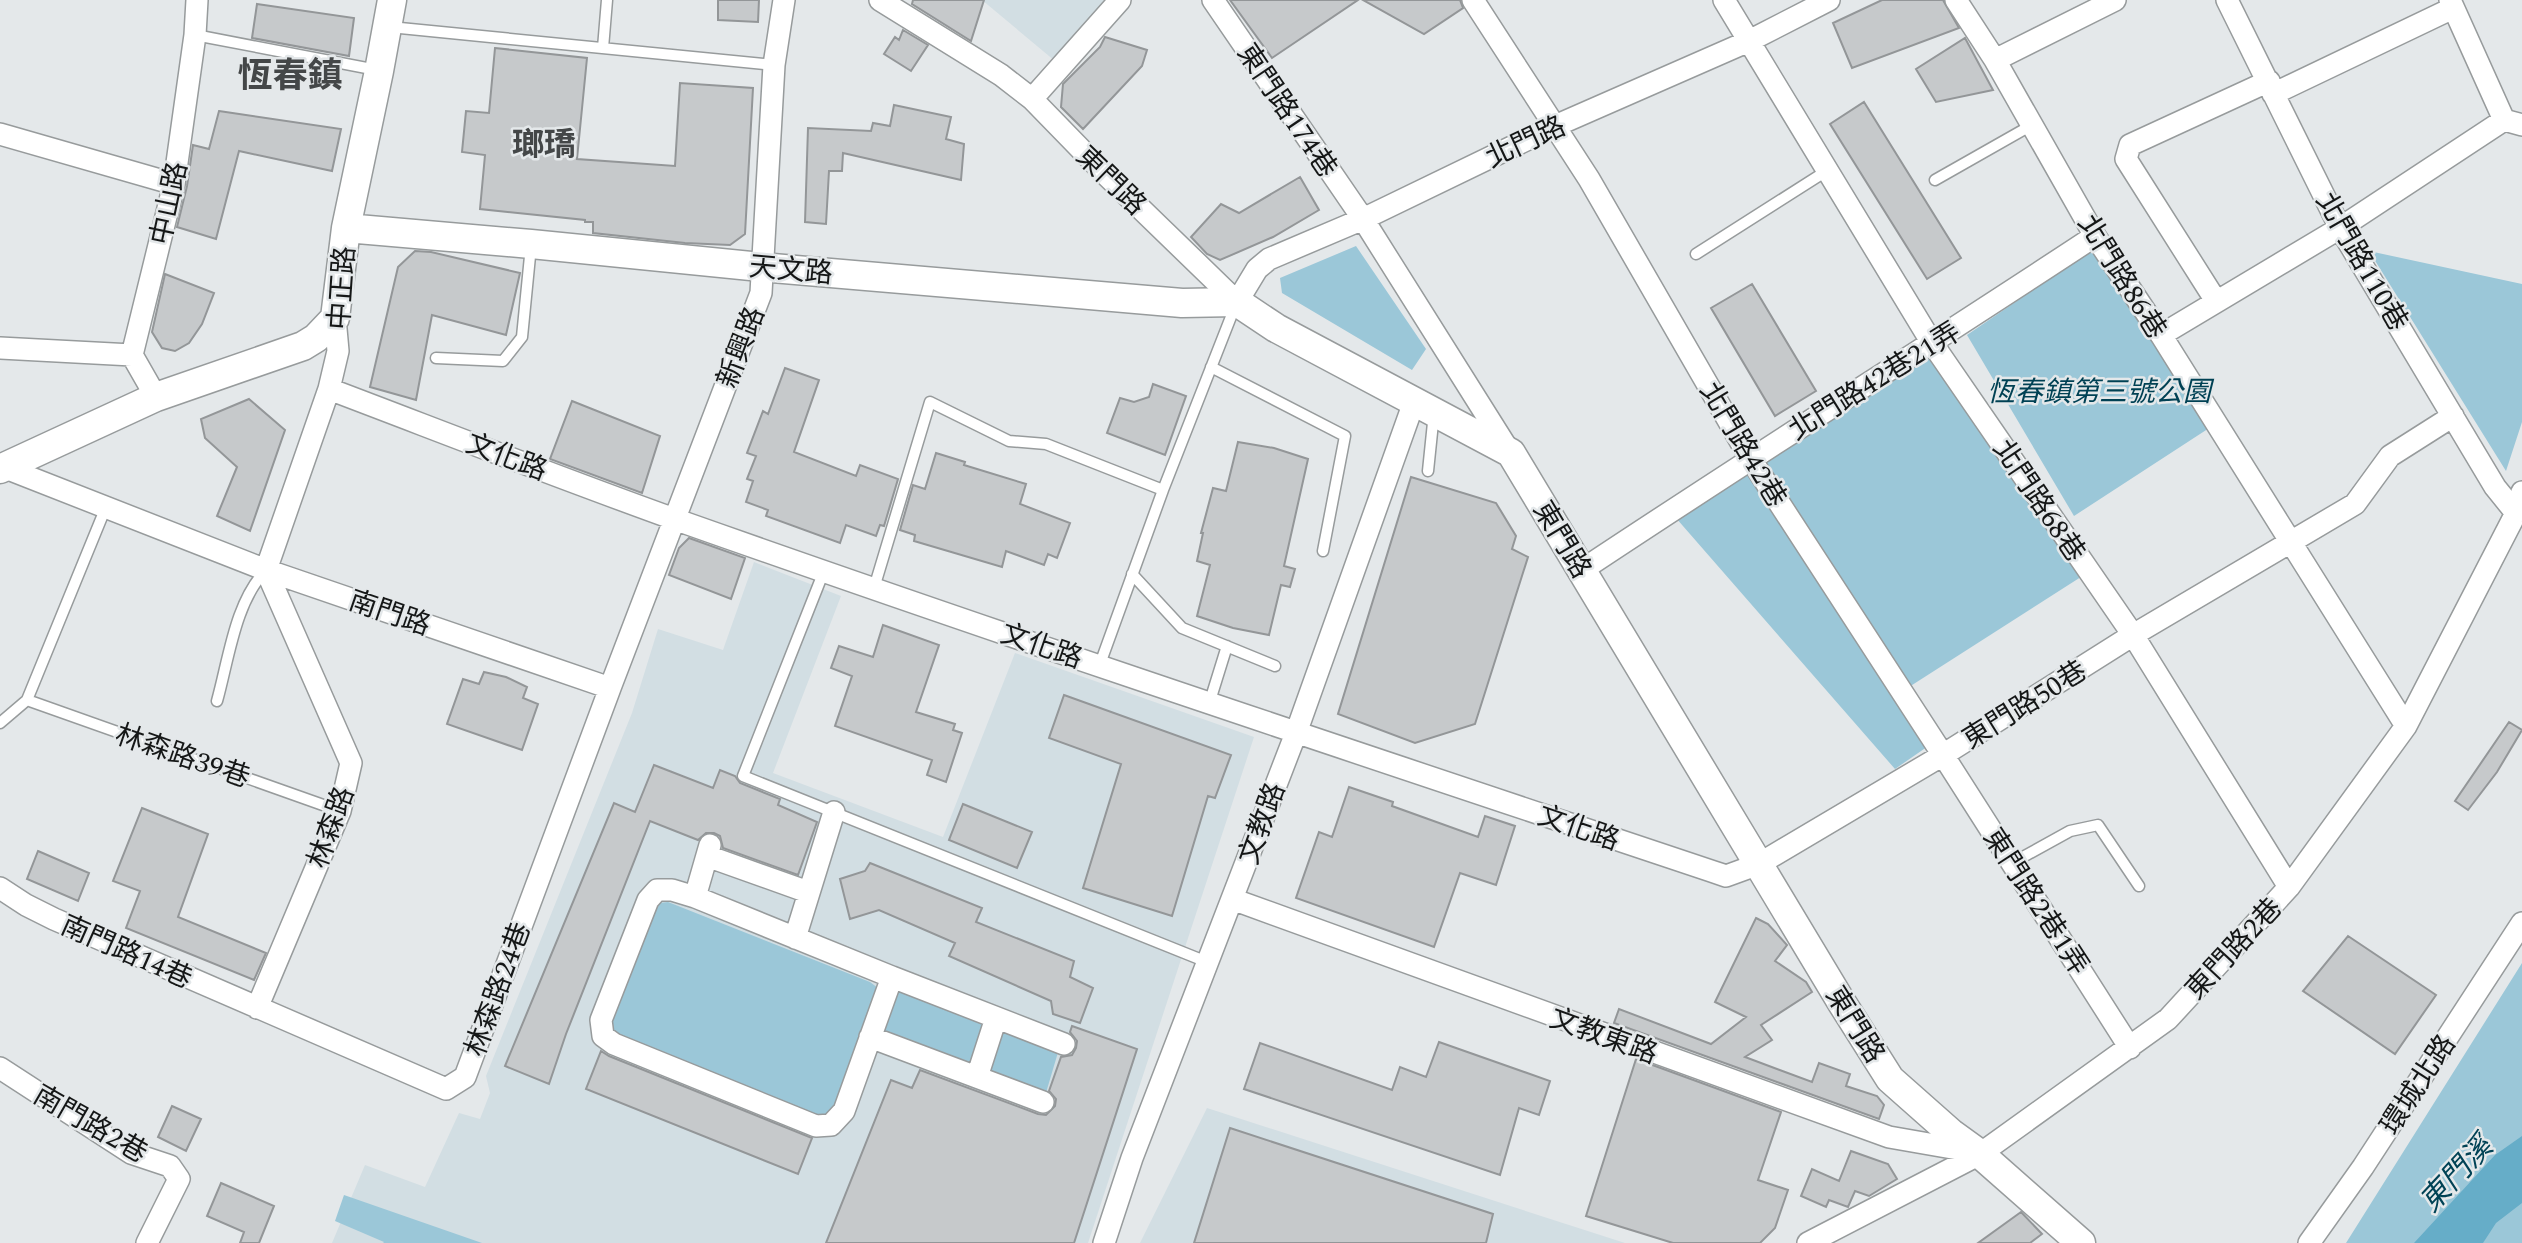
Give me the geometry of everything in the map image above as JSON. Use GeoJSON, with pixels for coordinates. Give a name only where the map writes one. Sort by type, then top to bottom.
{"type":"FeatureCollection","features":[{"type":"Feature","properties":{"kind":"main road","name":"中正路"},"geometry":{"type":"LineString","coordinates":[[335,318],[346,228],[389,13]]}},
{"type":"Feature","properties":{"kind":"main road","name":"天文路"},"geometry":{"type":"LineString","coordinates":[[346,228],[1182,303],[1237,302]]}},
{"type":"Feature","properties":{"kind":"main road","name":"東門路"},"geometry":{"type":"LineString","coordinates":[[1237,302],[1276,328],[1511,453],[1890,1079],[2081,1243]]}},
{"type":"Feature","properties":{"kind":"main road","name":"南門路"},"geometry":{"type":"LineString","coordinates":[[2,468],[156,397],[303,346],[316,338],[335,318]]}},
{"type":"Feature","properties":{"kind":"street","name":"中山路"},"geometry":{"type":"LineString","coordinates":[[132,355],[174,184],[195,35],[197,0]]}},
{"type":"Feature","properties":{"kind":"street","name":"新興路"},"geometry":{"type":"LineString","coordinates":[[676,519],[761,293],[774,65],[784,0]]}},
{"type":"Feature","properties":{"kind":"street","name":"東門路"},"geometry":{"type":"LineString","coordinates":[[880,0],[1002,75],[1032,99],[1237,302]]}},
{"type":"Feature","properties":{"kind":"street"},"geometry":{"type":"LineString","coordinates":[[1032,99],[1120,0]]}},
{"type":"Feature","properties":{"kind":"street","name":"東門路174巷"},"geometry":{"type":"LineString","coordinates":[[1213,0],[1363,219],[1511,453]]}},
{"type":"Feature","properties":{"kind":"street","name":"北門路42巷"},"geometry":{"type":"LineString","coordinates":[[1473,0],[1590,179],[1750,458],[1943,755]]}},
{"type":"Feature","properties":{"kind":"street","name":"北門路68巷"},"geometry":{"type":"LineString","coordinates":[[1724,0],[1932,343],[2133,635],[2289,887]]}},
{"type":"Feature","properties":{"kind":"street","name":"北門路"},"geometry":{"type":"LineString","coordinates":[[1237,302],[1257,269],[1269,260],[1363,219],[1555,126],[1749,41],[1829,0]]}},
{"type":"Feature","properties":{"kind":"street","name":"北門路86巷"},"geometry":{"type":"LineString","coordinates":[[1956,0],[1995,60],[2095,236],[2161,335],[2406,726]]}},
{"type":"Feature","properties":{"kind":"street"},"geometry":{"type":"LineString","coordinates":[[1995,60],[2115,0]]}},
{"type":"Feature","properties":{"kind":"street","name":"北門路110巷"},"geometry":{"type":"LineString","coordinates":[[2227,0],[2340,228],[2496,487],[2519,503]]}},
{"type":"Feature","properties":{"kind":"street"},"geometry":{"type":"LineString","coordinates":[[2161,335],[2513,123],[2452,4],[2271,87],[2130,145],[2126,159],[2216,301]]}},
{"type":"Feature","properties":{"kind":"street"},"geometry":{"type":"LineString","coordinates":[[0,134],[174,184]]}},
{"type":"Feature","properties":{"kind":"street","name":"北門路42巷21弄"},"geometry":{"type":"LineString","coordinates":[[1582,570],[1750,458],[2095,236]]}},
{"type":"Feature","properties":{"kind":"street","name":"中正路"},"geometry":{"type":"LineString","coordinates":[[266,570],[329,389],[338,351],[335,318]]}},
{"type":"Feature","properties":{"kind":"street"},"geometry":{"type":"LineString","coordinates":[[0,348],[132,355],[156,397]]}},
{"type":"Feature","properties":{"kind":"street","name":"文化路"},"geometry":{"type":"LineString","coordinates":[[329,389],[676,519],[824,571],[1100,664],[1209,704],[1726,876],[1759,864]]}},
{"type":"Feature","properties":{"kind":"street","name":"文教路"},"geometry":{"type":"LineString","coordinates":[[1104,1243],[1132,1158],[1207,962],[1424,408]]}},
{"type":"Feature","properties":{"kind":"street","name":"東門路50巷"},"geometry":{"type":"LineString","coordinates":[[1759,864],[1943,755],[2133,635],[2355,504],[2390,456],[2453,416]]}},
{"type":"Feature","properties":{"kind":"street","name":"南門路"},"geometry":{"type":"LineString","coordinates":[[2,468],[266,570],[610,688]]}},
{"type":"Feature","properties":{"kind":"street","name":"東門路2巷"},"geometry":{"type":"LineString","coordinates":[[1808,1243],[1980,1154],[2168,1019],[2289,887],[2406,726],[2519,503]]}},
{"type":"Feature","properties":{"kind":"street"},"geometry":{"type":"LineString","coordinates":[[610,688],[676,519]]}},
{"type":"Feature","properties":{"kind":"street","name":"林森路"},"geometry":{"type":"LineString","coordinates":[[257,1008],[340,811],[351,763],[266,570]]}},
{"type":"Feature","properties":{"kind":"street","name":"林森路24巷"},"geometry":{"type":"LineString","coordinates":[[257,1008],[446,1089],[465,1077],[610,688]]}},
{"type":"Feature","properties":{"kind":"street","name":"東門路2巷1弄"},"geometry":{"type":"LineString","coordinates":[[1943,755],[2130,1048]]}},
{"type":"Feature","properties":{"kind":"street"},"geometry":{"type":"LineString","coordinates":[[795,938],[834,813]]}},
{"type":"Feature","properties":{"kind":"street"},"geometry":{"type":"LineString","coordinates":[[695,897],[709,851],[808,892]]}},
{"type":"Feature","properties":{"kind":"street","name":"南門路14巷"},"geometry":{"type":"LineString","coordinates":[[0,888],[54,919],[257,1008]]}},
{"type":"Feature","properties":{"kind":"street"},"geometry":{"type":"LineString","coordinates":[[892,977],[844,1111],[831,1125],[816,1126],[614,1044],[603,1036],[601,1020],[648,900],[657,890],[672,890],[1064,1044]]}},
{"type":"Feature","properties":{"kind":"street","name":"文教東路"},"geometry":{"type":"LineString","coordinates":[[1232,899],[1889,1137],[1980,1154]]}},
{"type":"Feature","properties":{"kind":"street","name":"環城北路"},"geometry":{"type":"LineString","coordinates":[[2309,1243],[2363,1167],[2522,923]]}},
{"type":"Feature","properties":{"kind":"street"},"geometry":{"type":"LineString","coordinates":[[977,1077],[996,1018]]}},
{"type":"Feature","properties":{"kind":"street"},"geometry":{"type":"LineString","coordinates":[[870,1037],[1043,1102]]}},
{"type":"Feature","properties":{"kind":"street","name":"南門路2巷"},"geometry":{"type":"LineString","coordinates":[[0,1068],[131,1153],[170,1166],[179,1179],[147,1243]]}},
{"type":"Feature","properties":{"kind":"lane"},"geometry":{"type":"LineString","coordinates":[[603,48],[607,0]]}},
{"type":"Feature","properties":{"kind":"lane"},"geometry":{"type":"LineString","coordinates":[[389,13],[603,48],[774,65]]}},
{"type":"Feature","properties":{"kind":"lane"},"geometry":{"type":"LineString","coordinates":[[195,35],[379,71]]}},
{"type":"Feature","properties":{"kind":"lane"},"geometry":{"type":"LineString","coordinates":[[1935,180],[2032,125]]}},
{"type":"Feature","properties":{"kind":"lane"},"geometry":{"type":"LineString","coordinates":[[1696,254],[1828,170]]}},
{"type":"Feature","properties":{"kind":"lane"},"geometry":{"type":"LineString","coordinates":[[436,359],[503,361],[522,337],[531,244]]}},
{"type":"Feature","properties":{"kind":"lane"},"geometry":{"type":"LineString","coordinates":[[1100,664],[1163,490],[1237,302]]}},
{"type":"Feature","properties":{"kind":"lane"},"geometry":{"type":"LineString","coordinates":[[1212,367],[1345,436],[1323,551]]}},
{"type":"Feature","properties":{"kind":"lane"},"geometry":{"type":"LineString","coordinates":[[874,588],[930,402],[1009,441],[1046,444],[1163,490]]}},
{"type":"Feature","properties":{"kind":"lane"},"geometry":{"type":"LineString","coordinates":[[1424,408],[1428,471]]}},
{"type":"Feature","properties":{"kind":"lane"},"geometry":{"type":"LineString","coordinates":[[0,723],[27,700],[106,507]]}},
{"type":"Feature","properties":{"kind":"lane"},"geometry":{"type":"LineString","coordinates":[[217,701],[245,598],[255,581],[266,570]]}},
{"type":"Feature","properties":{"kind":"lane"},"geometry":{"type":"LineString","coordinates":[[824,571],[743,776],[1207,962]]}},
{"type":"Feature","properties":{"kind":"lane"},"geometry":{"type":"LineString","coordinates":[[1132,574],[1182,628],[1275,666]]}},
{"type":"Feature","properties":{"kind":"lane"},"geometry":{"type":"LineString","coordinates":[[1209,704],[1227,646]]}},
{"type":"Feature","properties":{"kind":"lane","name":"林森路39巷"},"geometry":{"type":"LineString","coordinates":[[27,700],[340,811]]}},
{"type":"Feature","properties":{"kind":"lane"},"geometry":{"type":"LineString","coordinates":[[2012,863],[2070,831],[2098,825],[2139,887]]}},
{"type":"Feature","properties":{"kind":"shaded area"},"geometry":{"type":"Polygon","coordinates":[[[982,0],[1107,0],[1055,61],[982,0]]]}},
{"type":"Feature","properties":{"kind":"shaded area"},"geometry":{"type":"Polygon","coordinates":[[[754,562],[841,596],[773,773],[943,837],[1015,653],[1254,737],[1088,1243],[332,1243],[365,1165],[425,1187],[459,1113],[480,1119],[490,1093],[486,1076],[632,713],[658,629],[723,650],[754,562]]]}},
{"type":"Feature","properties":{"kind":"shaded area"},"geometry":{"type":"Polygon","coordinates":[[[1207,1108],[1625,1243],[1140,1243],[1207,1108]]]}},
{"type":"Feature","properties":{"kind":"shaded area"},"geometry":{"type":"Polygon","coordinates":[[[2522,1136],[2522,1203],[2496,1223],[2483,1243],[2414,1243],[2495,1155],[2522,1136]]]}},
{"type":"Feature","properties":{"kind":"green space","name":"恆春鎮第三號公園"},"geometry":{"type":"Polygon","coordinates":[[[2103,242],[2220,421],[2074,516],[1967,335],[2103,242]]]}},
{"type":"Feature","properties":{"kind":"green space"},"geometry":{"type":"Polygon","coordinates":[[[1356,246],[1426,349],[1412,370],[1282,293],[1280,278],[1356,246]]]}},
{"type":"Feature","properties":{"kind":"green space"},"geometry":{"type":"Polygon","coordinates":[[[2369,251],[2522,284],[2522,422],[2506,471],[2369,251]]]}},
{"type":"Feature","properties":{"kind":"green space"},"geometry":{"type":"Polygon","coordinates":[[[1948,346],[2084,575],[1909,687],[1937,740],[1895,769],[1676,518],[1948,346]]]}},
{"type":"Feature","properties":{"kind":"green space"},"geometry":{"type":"Polygon","coordinates":[[[668,902],[870,982],[878,988],[835,1107],[828,1115],[820,1118],[617,1038],[609,1029],[610,1019],[653,910],[659,903],[668,902]]]}},
{"type":"Feature","properties":{"kind":"green space"},"geometry":{"type":"Polygon","coordinates":[[[2522,963],[2522,1243],[2346,1243],[2522,963]]]}},
{"type":"Feature","properties":{"kind":"green space"},"geometry":{"type":"Polygon","coordinates":[[[899,990],[986,1022],[971,1066],[883,1034],[899,990]]]}},
{"type":"Feature","properties":{"kind":"green space"},"geometry":{"type":"Polygon","coordinates":[[[1001,1028],[1059,1049],[1045,1096],[985,1072],[1001,1028]]]}},
{"type":"Feature","properties":{"kind":"green space"},"geometry":{"type":"Polygon","coordinates":[[[344,1195],[482,1243],[383,1243],[335,1221],[344,1195]]]}},
{"type":"Feature","properties":{"kind":"building"},"geometry":{"type":"Polygon","coordinates":[[[718,0],[759,0],[758,22],[718,20],[718,0]]]}},
{"type":"Feature","properties":{"kind":"building"},"geometry":{"type":"Polygon","coordinates":[[[913,0],[984,0],[971,41],[912,4],[913,0]]]}},
{"type":"Feature","properties":{"kind":"building"},"geometry":{"type":"Polygon","coordinates":[[[1230,0],[1358,0],[1272,58],[1230,0]]]}},
{"type":"Feature","properties":{"kind":"building"},"geometry":{"type":"Polygon","coordinates":[[[1363,0],[1460,0],[1463,8],[1424,34],[1363,0]]]}},
{"type":"Feature","properties":{"kind":"building"},"geometry":{"type":"Polygon","coordinates":[[[1882,0],[1943,0],[1959,28],[1852,68],[1833,23],[1882,0]]]}},
{"type":"Feature","properties":{"kind":"building"},"geometry":{"type":"Polygon","coordinates":[[[257,4],[354,18],[349,56],[252,38],[257,4]]]}},
{"type":"Feature","properties":{"kind":"building"},"geometry":{"type":"Polygon","coordinates":[[[903,30],[928,45],[911,71],[884,54],[895,37],[899,40],[903,30]]]}},
{"type":"Feature","properties":{"kind":"building"},"geometry":{"type":"Polygon","coordinates":[[[1105,37],[1147,50],[1142,66],[1083,129],[1061,107],[1063,84],[1100,47],[1105,37]]]}},
{"type":"Feature","properties":{"kind":"building"},"geometry":{"type":"Polygon","coordinates":[[[1965,38],[1993,90],[1936,102],[1916,69],[1965,38]]]}},
{"type":"Feature","properties":{"kind":"building"},"geometry":{"type":"Polygon","coordinates":[[[495,48],[587,58],[577,159],[675,166],[680,83],[753,88],[745,234],[730,245],[685,243],[593,233],[593,222],[585,220],[480,209],[485,155],[462,152],[466,111],[489,113],[495,48]]]}},
{"type":"Feature","properties":{"kind":"building"},"geometry":{"type":"Polygon","coordinates":[[[1864,102],[1961,258],[1927,279],[1830,124],[1864,102]]]}},
{"type":"Feature","properties":{"kind":"building"},"geometry":{"type":"Polygon","coordinates":[[[894,105],[951,117],[946,139],[964,144],[961,180],[843,153],[842,171],[829,171],[826,224],[805,222],[808,128],[871,131],[873,123],[890,126],[894,105]]]}},
{"type":"Feature","properties":{"kind":"building"},"geometry":{"type":"Polygon","coordinates":[[[219,111],[341,129],[332,171],[239,151],[216,239],[177,227],[193,145],[209,149],[219,111]]]}},
{"type":"Feature","properties":{"kind":"building"},"geometry":{"type":"Polygon","coordinates":[[[1300,177],[1319,210],[1273,237],[1220,260],[1207,254],[1191,237],[1221,204],[1239,213],[1300,177]]]}},
{"type":"Feature","properties":{"kind":"building"},"geometry":{"type":"Polygon","coordinates":[[[415,251],[431,252],[520,273],[506,335],[432,315],[416,400],[370,387],[398,267],[415,251]]]}},
{"type":"Feature","properties":{"kind":"building"},"geometry":{"type":"Polygon","coordinates":[[[165,274],[214,293],[202,324],[189,343],[175,351],[162,348],[152,332],[165,274]]]}},
{"type":"Feature","properties":{"kind":"building"},"geometry":{"type":"Polygon","coordinates":[[[1752,284],[1816,391],[1775,416],[1711,308],[1752,284]]]}},
{"type":"Feature","properties":{"kind":"building"},"geometry":{"type":"Polygon","coordinates":[[[785,368],[819,380],[794,452],[856,476],[860,465],[898,479],[884,526],[880,525],[876,536],[846,525],[840,543],[766,516],[768,510],[746,502],[753,481],[747,479],[756,456],[747,453],[763,411],[768,414],[785,368]]]}},
{"type":"Feature","properties":{"kind":"building"},"geometry":{"type":"Polygon","coordinates":[[[1153,384],[1186,396],[1165,455],[1107,433],[1120,398],[1134,402],[1149,397],[1153,384]]]}},
{"type":"Feature","properties":{"kind":"building"},"geometry":{"type":"Polygon","coordinates":[[[249,399],[285,430],[250,531],[217,516],[237,467],[205,438],[201,419],[249,399]]]}},
{"type":"Feature","properties":{"kind":"building"},"geometry":{"type":"Polygon","coordinates":[[[572,401],[660,436],[642,493],[550,459],[572,401]]]}},
{"type":"Feature","properties":{"kind":"building"},"geometry":{"type":"Polygon","coordinates":[[[1238,442],[1274,448],[1308,459],[1284,566],[1295,569],[1290,587],[1281,585],[1269,635],[1233,628],[1197,616],[1210,565],[1197,561],[1201,533],[1213,488],[1226,491],[1238,442]]]}},
{"type":"Feature","properties":{"kind":"building"},"geometry":{"type":"Polygon","coordinates":[[[936,453],[965,462],[964,465],[1026,484],[1020,504],[1070,523],[1057,558],[1048,554],[1044,565],[1006,551],[1002,567],[914,541],[915,535],[900,530],[913,485],[925,489],[936,453]]]}},
{"type":"Feature","properties":{"kind":"building"},"geometry":{"type":"Polygon","coordinates":[[[1411,477],[1496,503],[1516,536],[1512,549],[1528,557],[1475,724],[1415,743],[1338,714],[1411,477]]]}},
{"type":"Feature","properties":{"kind":"building"},"geometry":{"type":"Polygon","coordinates":[[[689,538],[745,558],[731,599],[669,575],[679,548],[689,538]]]}},
{"type":"Feature","properties":{"kind":"building"},"geometry":{"type":"Polygon","coordinates":[[[883,625],[939,645],[916,712],[955,724],[953,730],[962,733],[946,782],[927,775],[932,760],[835,726],[852,676],[831,668],[839,646],[873,657],[883,625]]]}},
{"type":"Feature","properties":{"kind":"building"},"geometry":{"type":"Polygon","coordinates":[[[484,672],[506,677],[527,687],[523,698],[538,704],[522,750],[447,724],[463,679],[479,684],[484,672]]]}},
{"type":"Feature","properties":{"kind":"building"},"geometry":{"type":"Polygon","coordinates":[[[1064,695],[1231,755],[1215,798],[1208,796],[1172,916],[1083,888],[1121,764],[1049,738],[1064,695]]]}},
{"type":"Feature","properties":{"kind":"building"},"geometry":{"type":"Polygon","coordinates":[[[2509,722],[2522,730],[2497,772],[2468,810],[2455,801],[2509,722]]]}},
{"type":"Feature","properties":{"kind":"building"},"geometry":{"type":"Polygon","coordinates":[[[654,765],[713,788],[720,770],[735,776],[740,783],[780,799],[778,805],[817,822],[798,875],[723,848],[720,836],[714,833],[706,833],[698,840],[650,821],[549,1084],[505,1066],[614,803],[635,812],[654,765]]]}},
{"type":"Feature","properties":{"kind":"building"},"geometry":{"type":"Polygon","coordinates":[[[1349,787],[1393,802],[1392,806],[1478,837],[1485,816],[1515,826],[1496,885],[1460,873],[1434,947],[1296,898],[1319,832],[1332,837],[1349,787]]]}},
{"type":"Feature","properties":{"kind":"building"},"geometry":{"type":"Polygon","coordinates":[[[963,804],[1032,832],[1017,868],[949,840],[963,804]]]}},
{"type":"Feature","properties":{"kind":"building"},"geometry":{"type":"Polygon","coordinates":[[[142,808],[208,834],[178,917],[266,953],[254,980],[126,928],[140,891],[113,881],[142,808]]]}},
{"type":"Feature","properties":{"kind":"building"},"geometry":{"type":"Polygon","coordinates":[[[38,851],[89,873],[78,901],[27,879],[38,851]]]}},
{"type":"Feature","properties":{"kind":"building"},"geometry":{"type":"Polygon","coordinates":[[[870,863],[982,908],[976,922],[1074,961],[1070,977],[1093,988],[1080,1023],[1053,1014],[1051,1001],[949,956],[955,943],[879,910],[850,919],[840,879],[865,871],[870,863]]]}},
{"type":"Feature","properties":{"kind":"building"},"geometry":{"type":"Polygon","coordinates":[[[1756,918],[1768,924],[1787,945],[1775,961],[1806,982],[1812,992],[1761,1025],[1772,1040],[1745,1057],[1812,1082],[1819,1063],[1850,1074],[1846,1086],[1877,1096],[1884,1105],[1879,1119],[1614,1023],[1619,1009],[1711,1044],[1746,1017],[1715,1002],[1756,918]]]}},
{"type":"Feature","properties":{"kind":"building"},"geometry":{"type":"Polygon","coordinates":[[[2348,936],[2436,995],[2395,1054],[2303,991],[2348,936]]]}},
{"type":"Feature","properties":{"kind":"building"},"geometry":{"type":"Polygon","coordinates":[[[1072,1026],[1137,1049],[1074,1243],[826,1243],[891,1080],[912,1088],[920,1070],[1046,1115],[1055,1106],[1056,1099],[1049,1091],[1061,1057],[1072,1055],[1076,1048],[1077,1041],[1070,1032],[1072,1026]]]}},
{"type":"Feature","properties":{"kind":"building"},"geometry":{"type":"Polygon","coordinates":[[[1439,1042],[1550,1081],[1539,1115],[1519,1108],[1500,1175],[1244,1089],[1260,1043],[1392,1090],[1400,1067],[1426,1077],[1439,1042]]]}},
{"type":"Feature","properties":{"kind":"building"},"geometry":{"type":"Polygon","coordinates":[[[601,1051],[812,1138],[798,1174],[586,1089],[601,1051]]]}},
{"type":"Feature","properties":{"kind":"building"},"geometry":{"type":"Polygon","coordinates":[[[1636,1059],[1781,1112],[1758,1180],[1788,1190],[1775,1228],[1760,1243],[1673,1243],[1586,1216],[1636,1059]]]}},
{"type":"Feature","properties":{"kind":"building"},"geometry":{"type":"Polygon","coordinates":[[[172,1106],[201,1119],[186,1151],[158,1137],[172,1106]]]}},
{"type":"Feature","properties":{"kind":"building"},"geometry":{"type":"Polygon","coordinates":[[[1230,1128],[1493,1214],[1486,1243],[1194,1243],[1230,1128]]]}},
{"type":"Feature","properties":{"kind":"building"},"geometry":{"type":"Polygon","coordinates":[[[1851,1151],[1888,1164],[1897,1179],[1869,1196],[1855,1191],[1848,1207],[1829,1200],[1826,1207],[1801,1196],[1812,1169],[1839,1181],[1851,1151]]]}},
{"type":"Feature","properties":{"kind":"building"},"geometry":{"type":"Polygon","coordinates":[[[221,1183],[274,1206],[259,1243],[240,1243],[244,1232],[207,1216],[221,1183]]]}},
{"type":"Feature","properties":{"kind":"building"},"geometry":{"type":"Polygon","coordinates":[[[2021,1212],[2042,1234],[2030,1243],[1978,1243],[2021,1212]]]}},
{"type":"Feature","properties":{"kind":"district","name":"恆春鎮"},"geometry":{"type":"Point","coordinates":[290,75]}},
{"type":"Feature","properties":{"kind":"district","name":"瑯𤩝"},"geometry":{"type":"Point","coordinates":[544,144]}},
{"type":"Feature","properties":{"kind":"water label","name":"東門溪"},"geometry":{"type":"Point","coordinates":[2456,1174]}}]}
